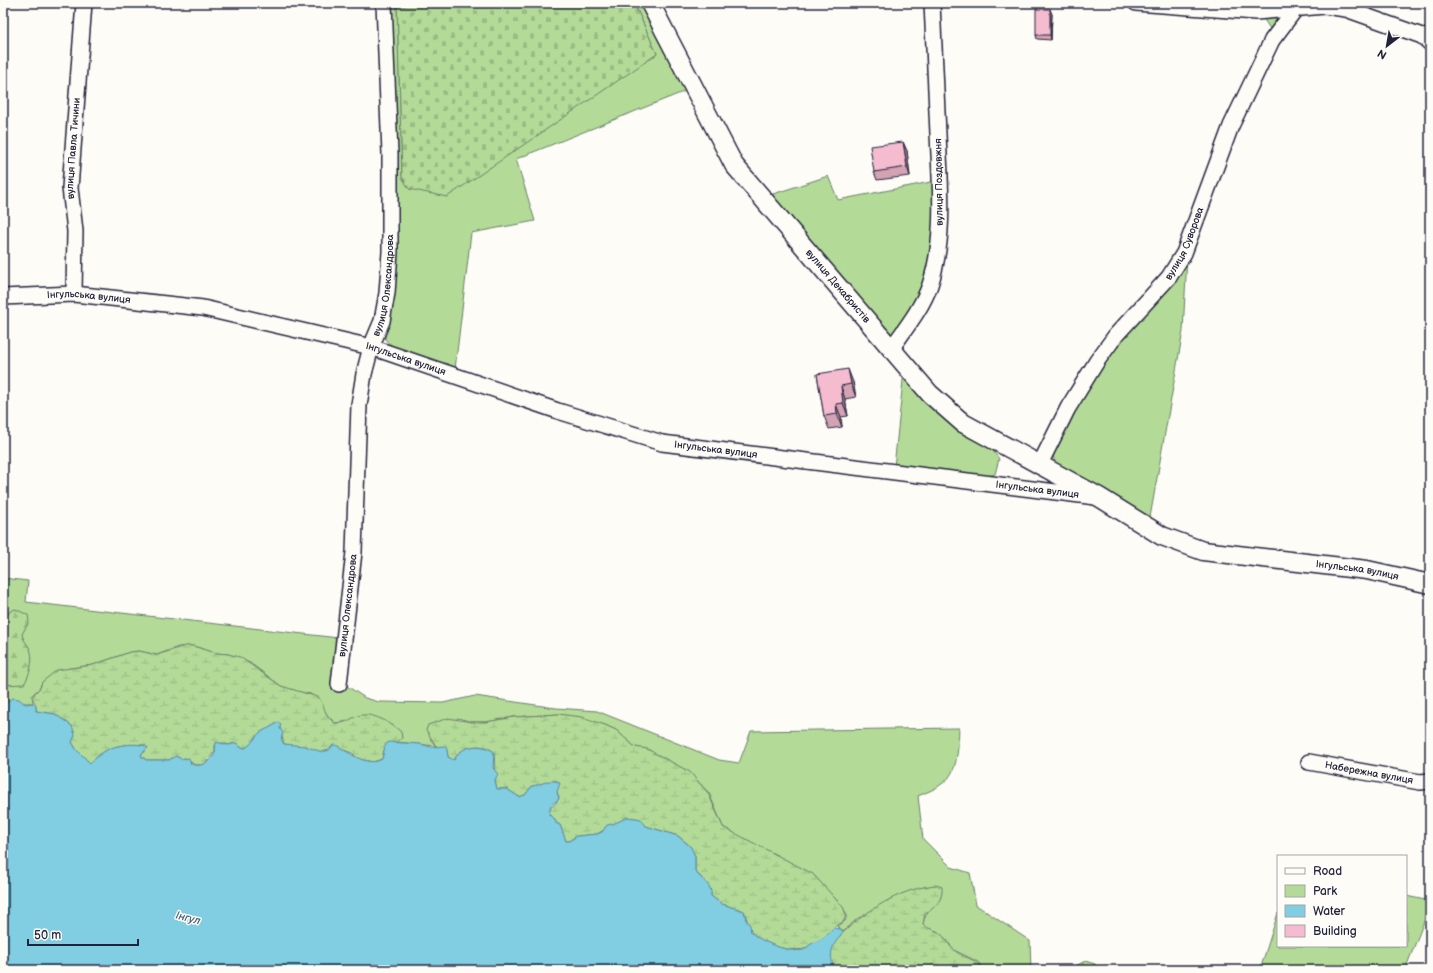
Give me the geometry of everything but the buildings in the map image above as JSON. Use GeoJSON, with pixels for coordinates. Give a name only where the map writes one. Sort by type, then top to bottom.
{"type":"FeatureCollection","features":[{"type":"Feature","properties":{"kind":"street","name":"вулиця Павла Тичини"},"geometry":{"type":"LineString","coordinates":[[74,294],[75,231],[70,188],[84,3]]}},
{"type":"Feature","properties":{"kind":"street","name":"вулиця Олександрова"},"geometry":{"type":"LineString","coordinates":[[339,684],[354,552],[360,405],[364,374],[371,347],[382,320],[387,293],[390,252],[390,154],[384,3]]}},
{"type":"Feature","properties":{"kind":"street","name":"вулиця Декабристів"},"geometry":{"type":"LineString","coordinates":[[650,3],[734,165],[930,394],[963,423],[1039,466],[1100,497]]}},
{"type":"Feature","properties":{"kind":"street","name":"вулиця Поздовжня"},"geometry":{"type":"LineString","coordinates":[[891,349],[917,312],[930,285],[935,267],[940,231],[940,174],[932,3]]}},
{"type":"Feature","properties":{"kind":"street"},"geometry":{"type":"LineString","coordinates":[[1136,3],[1256,12],[1299,6],[1344,6],[1427,38]]}},
{"type":"Feature","properties":{"kind":"street","name":"вулиця Суворова"},"geometry":{"type":"LineString","coordinates":[[1039,466],[1068,408],[1097,362],[1116,335],[1169,277],[1184,253],[1230,126],[1272,40],[1299,6]]}},
{"type":"Feature","properties":{"kind":"street","name":"Інгульська вулиця"},"geometry":{"type":"LineString","coordinates":[[3,297],[74,294],[203,308],[371,347],[558,411],[662,443],[1100,497],[1162,536],[1203,551],[1367,570],[1430,584]]}},
{"type":"Feature","properties":{"kind":"street","name":"Набережна вулиця"},"geometry":{"type":"LineString","coordinates":[[1309,762],[1420,782],[1430,781]]}},
{"type":"Feature","properties":{"kind":"green space"},"geometry":{"type":"Polygon","coordinates":[[[388,3],[397,3],[402,177],[657,54],[634,3],[644,3],[688,90],[516,159],[535,221],[471,233],[455,369],[407,354],[391,345],[385,339],[388,3]]]}},
{"type":"Feature","properties":{"kind":"green space"},"geometry":{"type":"Polygon","coordinates":[[[397,3],[634,3],[657,54],[447,197],[409,189],[402,177],[397,3]]]}},
{"type":"Feature","properties":{"kind":"green space"},"geometry":{"type":"Polygon","coordinates":[[[1286,13],[1272,32],[1263,18],[1286,13]]]}},
{"type":"Feature","properties":{"kind":"green space"},"geometry":{"type":"Polygon","coordinates":[[[828,176],[838,200],[936,181],[932,266],[913,309],[890,338],[767,196],[828,176]]]}},
{"type":"Feature","properties":{"kind":"green space"},"geometry":{"type":"Polygon","coordinates":[[[1187,257],[1183,331],[1149,523],[1055,465],[1053,454],[1055,443],[1101,363],[1187,257]]]}},
{"type":"Feature","properties":{"kind":"green space"},"geometry":{"type":"Polygon","coordinates":[[[904,371],[987,442],[999,459],[995,474],[988,476],[894,467],[904,371]]]}},
{"type":"Feature","properties":{"kind":"green space"},"geometry":{"type":"Polygon","coordinates":[[[3,578],[28,581],[26,602],[347,639],[344,674],[347,686],[365,698],[379,702],[443,703],[475,696],[556,708],[597,711],[719,760],[739,763],[751,731],[959,728],[957,758],[952,772],[940,785],[918,796],[923,839],[951,867],[970,873],[976,905],[1030,941],[1031,970],[984,970],[978,962],[952,949],[948,941],[937,931],[926,928],[923,924],[924,919],[940,898],[942,892],[858,918],[843,932],[837,927],[845,921],[846,914],[832,895],[723,827],[709,793],[689,772],[647,749],[635,747],[616,730],[605,725],[558,714],[514,717],[486,722],[472,722],[458,718],[430,739],[436,746],[397,742],[402,738],[349,721],[335,723],[311,694],[293,691],[281,686],[250,663],[228,654],[216,653],[193,646],[178,647],[157,655],[139,651],[130,652],[93,665],[70,668],[41,684],[40,688],[32,695],[33,703],[8,703],[7,695],[3,691],[3,578]]]}},
{"type":"Feature","properties":{"kind":"green space"},"geometry":{"type":"Polygon","coordinates":[[[15,609],[28,615],[29,622],[22,634],[31,651],[32,661],[24,684],[3,685],[3,628],[9,612],[15,609]]]}},
{"type":"Feature","properties":{"kind":"green space"},"geometry":{"type":"Polygon","coordinates":[[[185,646],[193,646],[216,653],[240,657],[281,686],[318,697],[326,713],[335,723],[346,722],[362,715],[378,717],[401,732],[402,738],[397,742],[393,742],[384,750],[382,759],[373,762],[358,759],[352,753],[341,749],[339,746],[331,747],[330,750],[322,752],[284,744],[280,728],[276,724],[261,732],[251,744],[245,748],[242,749],[234,743],[229,745],[222,743],[215,745],[215,752],[204,765],[195,765],[185,758],[181,759],[176,756],[169,760],[146,760],[141,756],[142,753],[145,752],[145,745],[123,745],[112,748],[100,754],[90,763],[76,749],[72,742],[74,732],[72,726],[55,714],[36,711],[36,706],[32,697],[33,695],[40,688],[42,682],[57,670],[93,665],[130,652],[139,651],[157,655],[185,646]]]}},
{"type":"Feature","properties":{"kind":"green space"},"geometry":{"type":"Polygon","coordinates":[[[558,714],[582,717],[605,725],[616,730],[635,747],[647,749],[690,772],[708,793],[723,827],[813,874],[843,907],[846,914],[844,921],[833,928],[823,939],[805,949],[798,950],[783,948],[769,944],[751,932],[744,911],[722,904],[711,896],[709,886],[695,871],[695,856],[689,845],[678,836],[646,826],[636,818],[626,818],[597,834],[577,836],[569,841],[566,841],[560,825],[556,823],[555,819],[549,815],[550,808],[556,803],[559,797],[557,792],[558,781],[551,781],[532,786],[525,795],[519,797],[507,789],[497,789],[494,752],[485,747],[476,746],[462,751],[451,760],[448,757],[447,750],[436,746],[426,730],[428,725],[448,718],[472,722],[486,722],[514,717],[558,714]]]}},
{"type":"Feature","properties":{"kind":"green space"},"geometry":{"type":"Polygon","coordinates":[[[936,885],[942,887],[940,899],[932,909],[925,914],[923,924],[939,933],[957,952],[976,962],[984,970],[834,970],[830,954],[832,946],[836,940],[857,920],[900,894],[936,885]]]}},
{"type":"Feature","properties":{"kind":"green space"},"geometry":{"type":"Polygon","coordinates":[[[1407,896],[1430,901],[1430,906],[1405,970],[1260,970],[1277,916],[1277,947],[1407,947],[1407,896]]]}},
{"type":"Feature","properties":{"kind":"green space"},"geometry":{"type":"Polygon","coordinates":[[[1085,961],[1095,964],[1097,970],[1071,970],[1072,968],[1085,961]]]}},
{"type":"Feature","properties":{"kind":"water","name":"Інгул"},"geometry":{"type":"Polygon","coordinates":[[[12,698],[19,699],[25,704],[33,703],[36,706],[36,711],[55,714],[72,726],[75,735],[72,742],[76,749],[90,763],[109,749],[133,744],[148,748],[142,753],[141,756],[146,760],[169,760],[176,756],[181,759],[189,758],[191,764],[202,765],[214,756],[216,742],[228,745],[237,743],[240,747],[245,748],[259,733],[278,722],[281,724],[280,728],[283,733],[281,739],[284,744],[305,746],[322,752],[329,750],[333,745],[336,745],[358,758],[370,761],[382,759],[385,746],[388,742],[420,744],[431,747],[445,746],[448,757],[454,760],[459,753],[467,748],[477,746],[490,749],[494,752],[493,768],[498,774],[495,780],[497,789],[507,789],[519,797],[525,795],[532,786],[550,781],[557,781],[560,783],[557,792],[559,799],[551,805],[549,815],[555,819],[556,823],[560,825],[566,841],[569,841],[577,836],[597,834],[602,832],[607,825],[613,824],[628,817],[641,819],[646,826],[678,836],[691,847],[695,856],[695,871],[710,888],[711,896],[722,904],[744,911],[746,920],[750,925],[751,932],[768,943],[790,950],[803,950],[823,938],[833,928],[841,929],[843,932],[836,942],[831,954],[834,970],[3,970],[3,706],[12,698]]]}}]}
